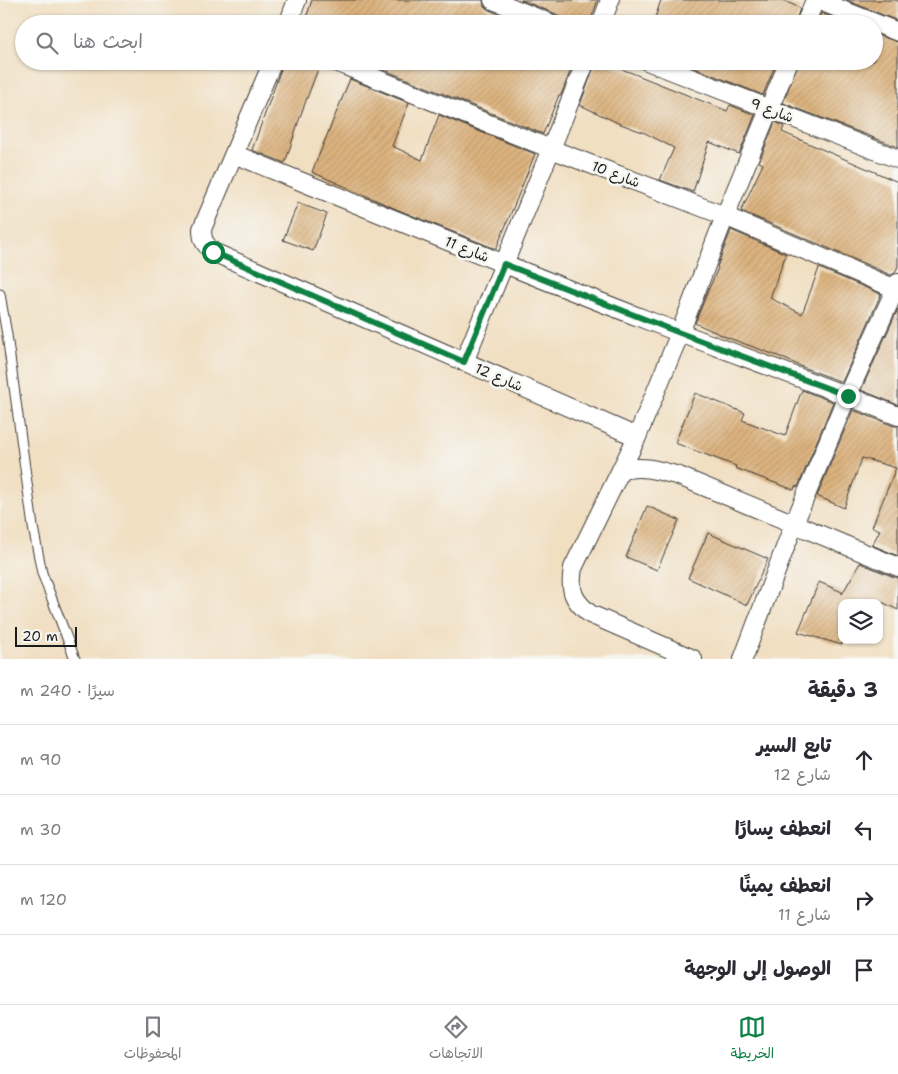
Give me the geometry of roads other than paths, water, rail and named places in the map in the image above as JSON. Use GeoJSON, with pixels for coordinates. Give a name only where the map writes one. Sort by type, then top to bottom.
{"type":"FeatureCollection","features":[{"type":"Feature","properties":{"kind":"street"},"geometry":{"type":"LineString","coordinates":[[291,15],[297,0]]}},
{"type":"Feature","properties":{"kind":"street"},"geometry":{"type":"LineString","coordinates":[[493,0],[530,15]]}},
{"type":"Feature","properties":{"kind":"street"},"geometry":{"type":"LineString","coordinates":[[604,15],[610,0]]}},
{"type":"Feature","properties":{"kind":"street"},"geometry":{"type":"LineString","coordinates":[[809,15],[816,0],[854,15]]}},
{"type":"Feature","properties":{"kind":"street"},"geometry":{"type":"LineString","coordinates":[[883,26],[898,32]]}},
{"type":"Feature","properties":{"kind":"street"},"geometry":{"type":"LineString","coordinates":[[234,154],[269,70]]}},
{"type":"Feature","properties":{"kind":"street","name":"شارع 10"},"geometry":{"type":"LineString","coordinates":[[354,70],[725,216],[897,287]]}},
{"type":"Feature","properties":{"kind":"street"},"geometry":{"type":"LineString","coordinates":[[464,362],[582,70]]}},
{"type":"Feature","properties":{"kind":"street","name":"شارع 9"},"geometry":{"type":"LineString","coordinates":[[670,70],[898,159]]}},
{"type":"Feature","properties":{"kind":"street"},"geometry":{"type":"LineString","coordinates":[[693,659],[590,614],[580,606],[574,594],[571,581],[573,568],[637,437],[785,70]]}},
{"type":"Feature","properties":{"kind":"street","name":"شارع 12"},"geometry":{"type":"LineString","coordinates":[[234,154],[202,229],[202,238],[213,252],[637,437]]}},
{"type":"Feature","properties":{"kind":"street","name":"شارع 11"},"geometry":{"type":"LineString","coordinates":[[234,154],[504,264],[898,416]]}},
{"type":"Feature","properties":{"kind":"street"},"geometry":{"type":"LineString","coordinates":[[742,659],[794,524],[897,287]]}},
{"type":"Feature","properties":{"kind":"street"},"geometry":{"type":"LineString","coordinates":[[621,470],[633,467],[679,476],[898,567]]}},
{"type":"Feature","properties":{"kind":"lane"},"geometry":{"type":"LineString","coordinates":[[0,294],[33,527],[42,573],[75,659]]}}]}
